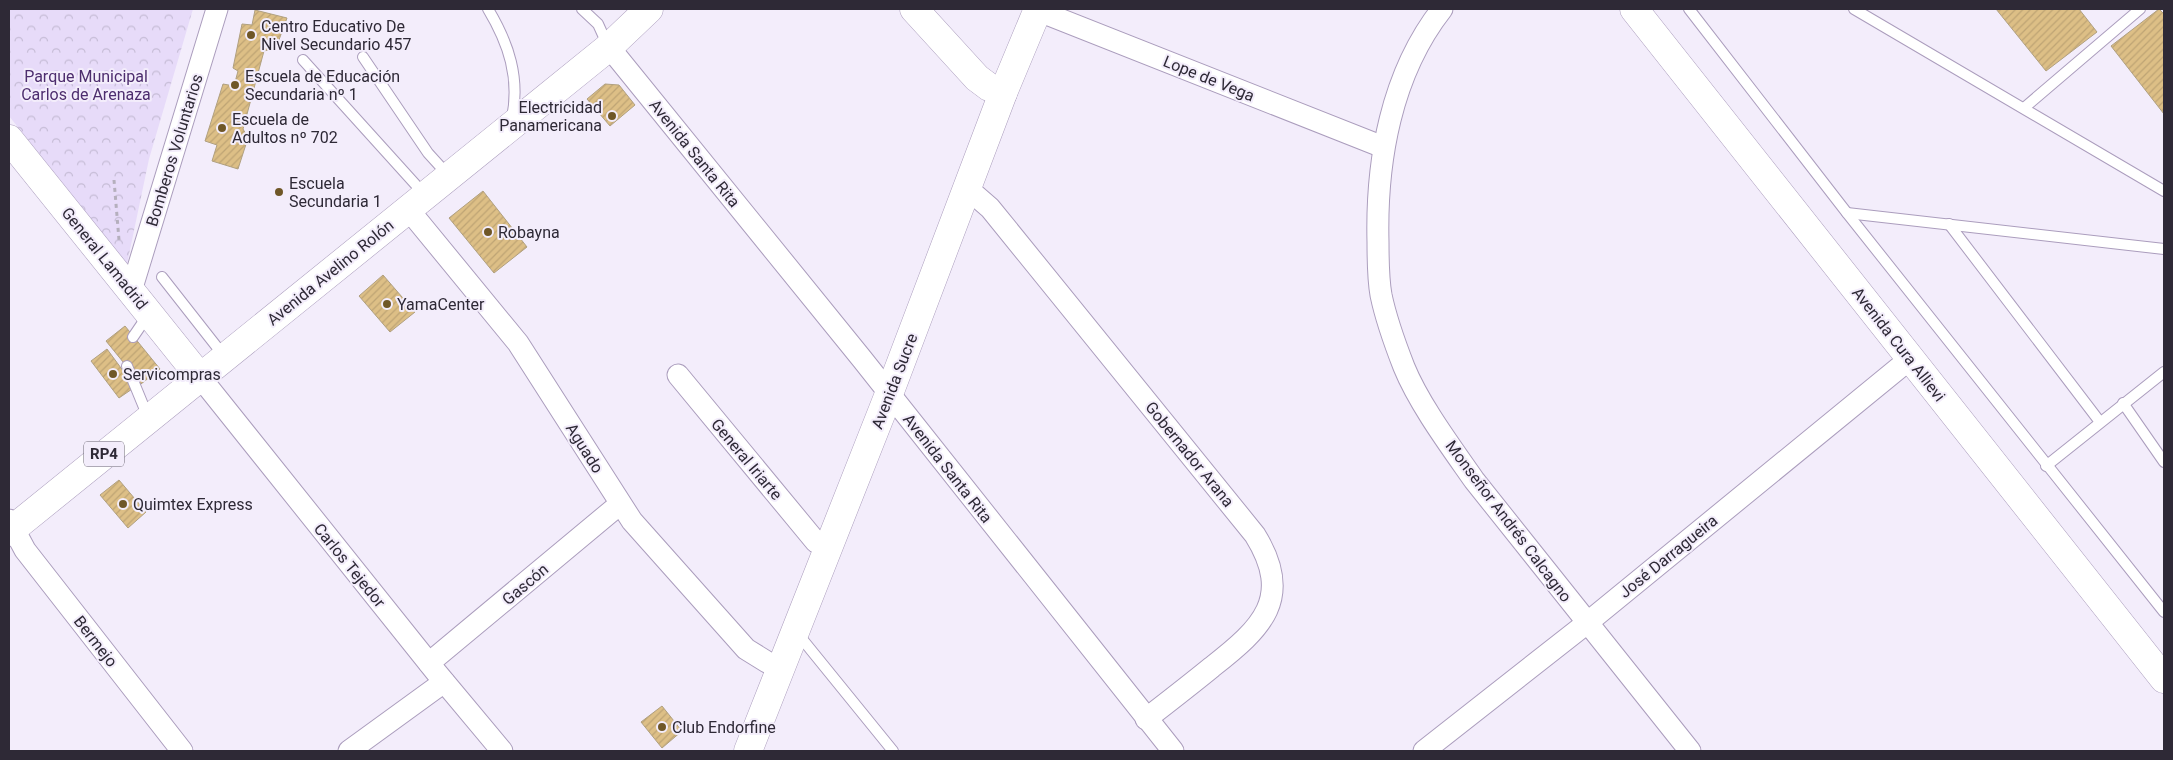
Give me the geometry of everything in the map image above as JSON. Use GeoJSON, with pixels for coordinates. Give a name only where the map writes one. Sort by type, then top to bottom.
{"type":"FeatureCollection","features":[{"type":"Feature","properties":{"kind":"main road","name":"Avenida Avelino Rolón"},"geometry":{"type":"LineString","coordinates":[[10,527],[225,357],[609,47],[649,9]]}},
{"type":"Feature","properties":{"kind":"main road"},"geometry":{"type":"LineString","coordinates":[[914,9],[977,78],[996,90]]}},
{"type":"Feature","properties":{"kind":"main road","name":"Avenida Sucre"},"geometry":{"type":"LineString","coordinates":[[748,751],[774,666],[884,387],[996,90],[1032,9]]}},
{"type":"Feature","properties":{"kind":"main road","name":"Avenida Cura Allievi"},"geometry":{"type":"LineString","coordinates":[[1634,9],[2164,678]]}},
{"type":"Feature","properties":{"kind":"main road","name":"Avenida Sucre"},"geometry":{"type":"LineString","coordinates":[[884,387],[967,188],[996,90]]}},
{"type":"Feature","properties":{"kind":"main road","name":"General Lamadrid"},"geometry":{"type":"LineString","coordinates":[[9,138],[200,377]]}},
{"type":"Feature","properties":{"kind":"main road","name":"Avenida Sucre"},"geometry":{"type":"LineString","coordinates":[[731,751],[774,666],[796,631],[822,544]]}},
{"type":"Feature","properties":{"kind":"street","name":"Bomberos Voluntarios"},"geometry":{"type":"LineString","coordinates":[[131,291],[217,9]]}},
{"type":"Feature","properties":{"kind":"street","name":"Lope de Vega"},"geometry":{"type":"LineString","coordinates":[[1032,9],[1383,147]]}},
{"type":"Feature","properties":{"kind":"street","name":"Monseñor Andrés Calcagno"},"geometry":{"type":"LineString","coordinates":[[1442,9],[1416,47],[1396,98],[1383,147],[1377,220],[1381,294],[1390,328],[1405,369],[1446,438],[1474,480],[1690,751]]}},
{"type":"Feature","properties":{"kind":"street","name":"Avenida Santa Rita"},"geometry":{"type":"LineString","coordinates":[[609,47],[884,387],[1173,751]]}},
{"type":"Feature","properties":{"kind":"street","name":"Gobernador Arana"},"geometry":{"type":"LineString","coordinates":[[967,188],[990,208],[1255,535],[1270,566],[1272,597],[1266,615],[1253,633],[1233,651],[1146,719]]}},
{"type":"Feature","properties":{"kind":"street","name":"Aguado"},"geometry":{"type":"LineString","coordinates":[[416,202],[518,343],[632,522],[746,649],[774,666]]}},
{"type":"Feature","properties":{"kind":"street","name":"José Darragueira"},"geometry":{"type":"LineString","coordinates":[[1424,751],[1588,622],[1911,358]]}},
{"type":"Feature","properties":{"kind":"street","name":"General Iriarte"},"geometry":{"type":"LineString","coordinates":[[678,375],[822,544]]}},
{"type":"Feature","properties":{"kind":"street","name":"Carlos Tejedor"},"geometry":{"type":"LineString","coordinates":[[200,377],[444,682],[502,751]]}},
{"type":"Feature","properties":{"kind":"street","name":"Gascón"},"geometry":{"type":"LineString","coordinates":[[429,663],[620,504]]}},
{"type":"Feature","properties":{"kind":"street","name":"Bermejo"},"geometry":{"type":"LineString","coordinates":[[10,527],[25,550],[182,751]]}},
{"type":"Feature","properties":{"kind":"street"},"geometry":{"type":"LineString","coordinates":[[349,751],[444,682]]}},
{"type":"Feature","properties":{"kind":"lane"},"geometry":{"type":"LineString","coordinates":[[488,9],[506,43],[512,62],[515,86],[510,127]]}},
{"type":"Feature","properties":{"kind":"lane"},"geometry":{"type":"LineString","coordinates":[[582,9],[598,24],[609,47]]}},
{"type":"Feature","properties":{"kind":"lane"},"geometry":{"type":"LineString","coordinates":[[1689,9],[1847,214],[2164,612]]}},
{"type":"Feature","properties":{"kind":"lane"},"geometry":{"type":"LineString","coordinates":[[1854,9],[2164,191]]}},
{"type":"Feature","properties":{"kind":"lane"},"geometry":{"type":"LineString","coordinates":[[1866,9],[1875,21]]}},
{"type":"Feature","properties":{"kind":"lane"},"geometry":{"type":"LineString","coordinates":[[2024,108],[2140,9]]}},
{"type":"Feature","properties":{"kind":"lane"},"geometry":{"type":"LineString","coordinates":[[363,57],[428,153],[448,176]]}},
{"type":"Feature","properties":{"kind":"lane"},"geometry":{"type":"LineString","coordinates":[[303,60],[416,202]]}},
{"type":"Feature","properties":{"kind":"lane"},"geometry":{"type":"LineString","coordinates":[[1847,214],[2164,249]]}},
{"type":"Feature","properties":{"kind":"lane"},"geometry":{"type":"LineString","coordinates":[[1949,224],[2100,422]]}},
{"type":"Feature","properties":{"kind":"lane"},"geometry":{"type":"LineString","coordinates":[[162,277],[225,357]]}},
{"type":"Feature","properties":{"kind":"lane"},"geometry":{"type":"LineString","coordinates":[[133,337],[149,313]]}},
{"type":"Feature","properties":{"kind":"lane"},"geometry":{"type":"LineString","coordinates":[[127,366],[148,418]]}},
{"type":"Feature","properties":{"kind":"lane"},"geometry":{"type":"LineString","coordinates":[[2046,466],[2164,372]]}},
{"type":"Feature","properties":{"kind":"lane"},"geometry":{"type":"LineString","coordinates":[[2123,403],[2164,462]]}},
{"type":"Feature","properties":{"kind":"lane"},"geometry":{"type":"LineString","coordinates":[[796,631],[892,751]]}},
{"type":"Feature","properties":{"kind":"path"},"geometry":{"type":"LineString","coordinates":[[108,262],[120,244],[114,180]]}},
{"type":"Feature","properties":{"kind":"green space","name":"Parque Municipal Carlos de Arenaza"},"geometry":{"type":"Polygon","coordinates":[[[9,9],[193,9],[149,159],[127,264],[9,116],[9,9]]]}},
{"type":"Feature","properties":{"kind":"building"},"geometry":{"type":"Polygon","coordinates":[[[1996,9],[2079,9],[2097,32],[2046,71],[1996,9]]]}},
{"type":"Feature","properties":{"kind":"building"},"geometry":{"type":"Polygon","coordinates":[[[2159,9],[2164,14],[2164,114],[2111,46],[2159,9]]]}},
{"type":"Feature","properties":{"kind":"building"},"geometry":{"type":"Polygon","coordinates":[[[255,10],[287,18],[276,48],[264,51],[243,129],[248,138],[238,169],[212,161],[217,145],[205,141],[223,84],[234,86],[238,71],[233,68],[242,24],[252,25],[255,10]]]}},
{"type":"Feature","properties":{"kind":"building","name":"Electricidad Panamericana"},"geometry":{"type":"Polygon","coordinates":[[[605,84],[619,85],[635,105],[610,126],[587,99],[605,84]]]}},
{"type":"Feature","properties":{"kind":"building","name":"Robayna"},"geometry":{"type":"Polygon","coordinates":[[[483,191],[527,247],[494,273],[449,218],[483,191]]]}},
{"type":"Feature","properties":{"kind":"building","name":"YamaCenter"},"geometry":{"type":"Polygon","coordinates":[[[383,275],[415,312],[390,332],[359,296],[383,275]]]}},
{"type":"Feature","properties":{"kind":"building"},"geometry":{"type":"Polygon","coordinates":[[[125,326],[160,369],[141,384],[106,341],[125,326]]]}},
{"type":"Feature","properties":{"kind":"building","name":"Servicompras"},"geometry":{"type":"Polygon","coordinates":[[[107,349],[135,387],[119,398],[91,361],[107,349]]]}},
{"type":"Feature","properties":{"kind":"building","name":"Quimtex Express"},"geometry":{"type":"Polygon","coordinates":[[[119,480],[146,512],[128,528],[100,495],[119,480]]]}},
{"type":"Feature","properties":{"kind":"building","name":"Club Endorfine"},"geometry":{"type":"Polygon","coordinates":[[[662,706],[682,731],[662,748],[641,722],[662,706]]]}},
{"type":"Feature","properties":{"kind":"place","name":"Centro Educativo De Nivel Secundario 457"},"geometry":{"type":"Point","coordinates":[251,35]}},
{"type":"Feature","properties":{"kind":"place","name":"Escuela de Educación Secundaria nº 1"},"geometry":{"type":"Point","coordinates":[235,85]}},
{"type":"Feature","properties":{"kind":"place","name":"Electricidad Panamericana"},"geometry":{"type":"Point","coordinates":[612,116]}},
{"type":"Feature","properties":{"kind":"place","name":"Escuela de Adultos nº 702"},"geometry":{"type":"Point","coordinates":[222,128]}},
{"type":"Feature","properties":{"kind":"place","name":"Escuela Secundaria 1"},"geometry":{"type":"Point","coordinates":[279,192]}},
{"type":"Feature","properties":{"kind":"place","name":"Robayna"},"geometry":{"type":"Point","coordinates":[488,232]}},
{"type":"Feature","properties":{"kind":"place","name":"YamaCenter"},"geometry":{"type":"Point","coordinates":[387,304]}},
{"type":"Feature","properties":{"kind":"place","name":"Servicompras"},"geometry":{"type":"Point","coordinates":[113,374]}},
{"type":"Feature","properties":{"kind":"place","name":"Quimtex Express"},"geometry":{"type":"Point","coordinates":[123,504]}},
{"type":"Feature","properties":{"kind":"place","name":"Club Endorfine"},"geometry":{"type":"Point","coordinates":[662,727]}}]}
